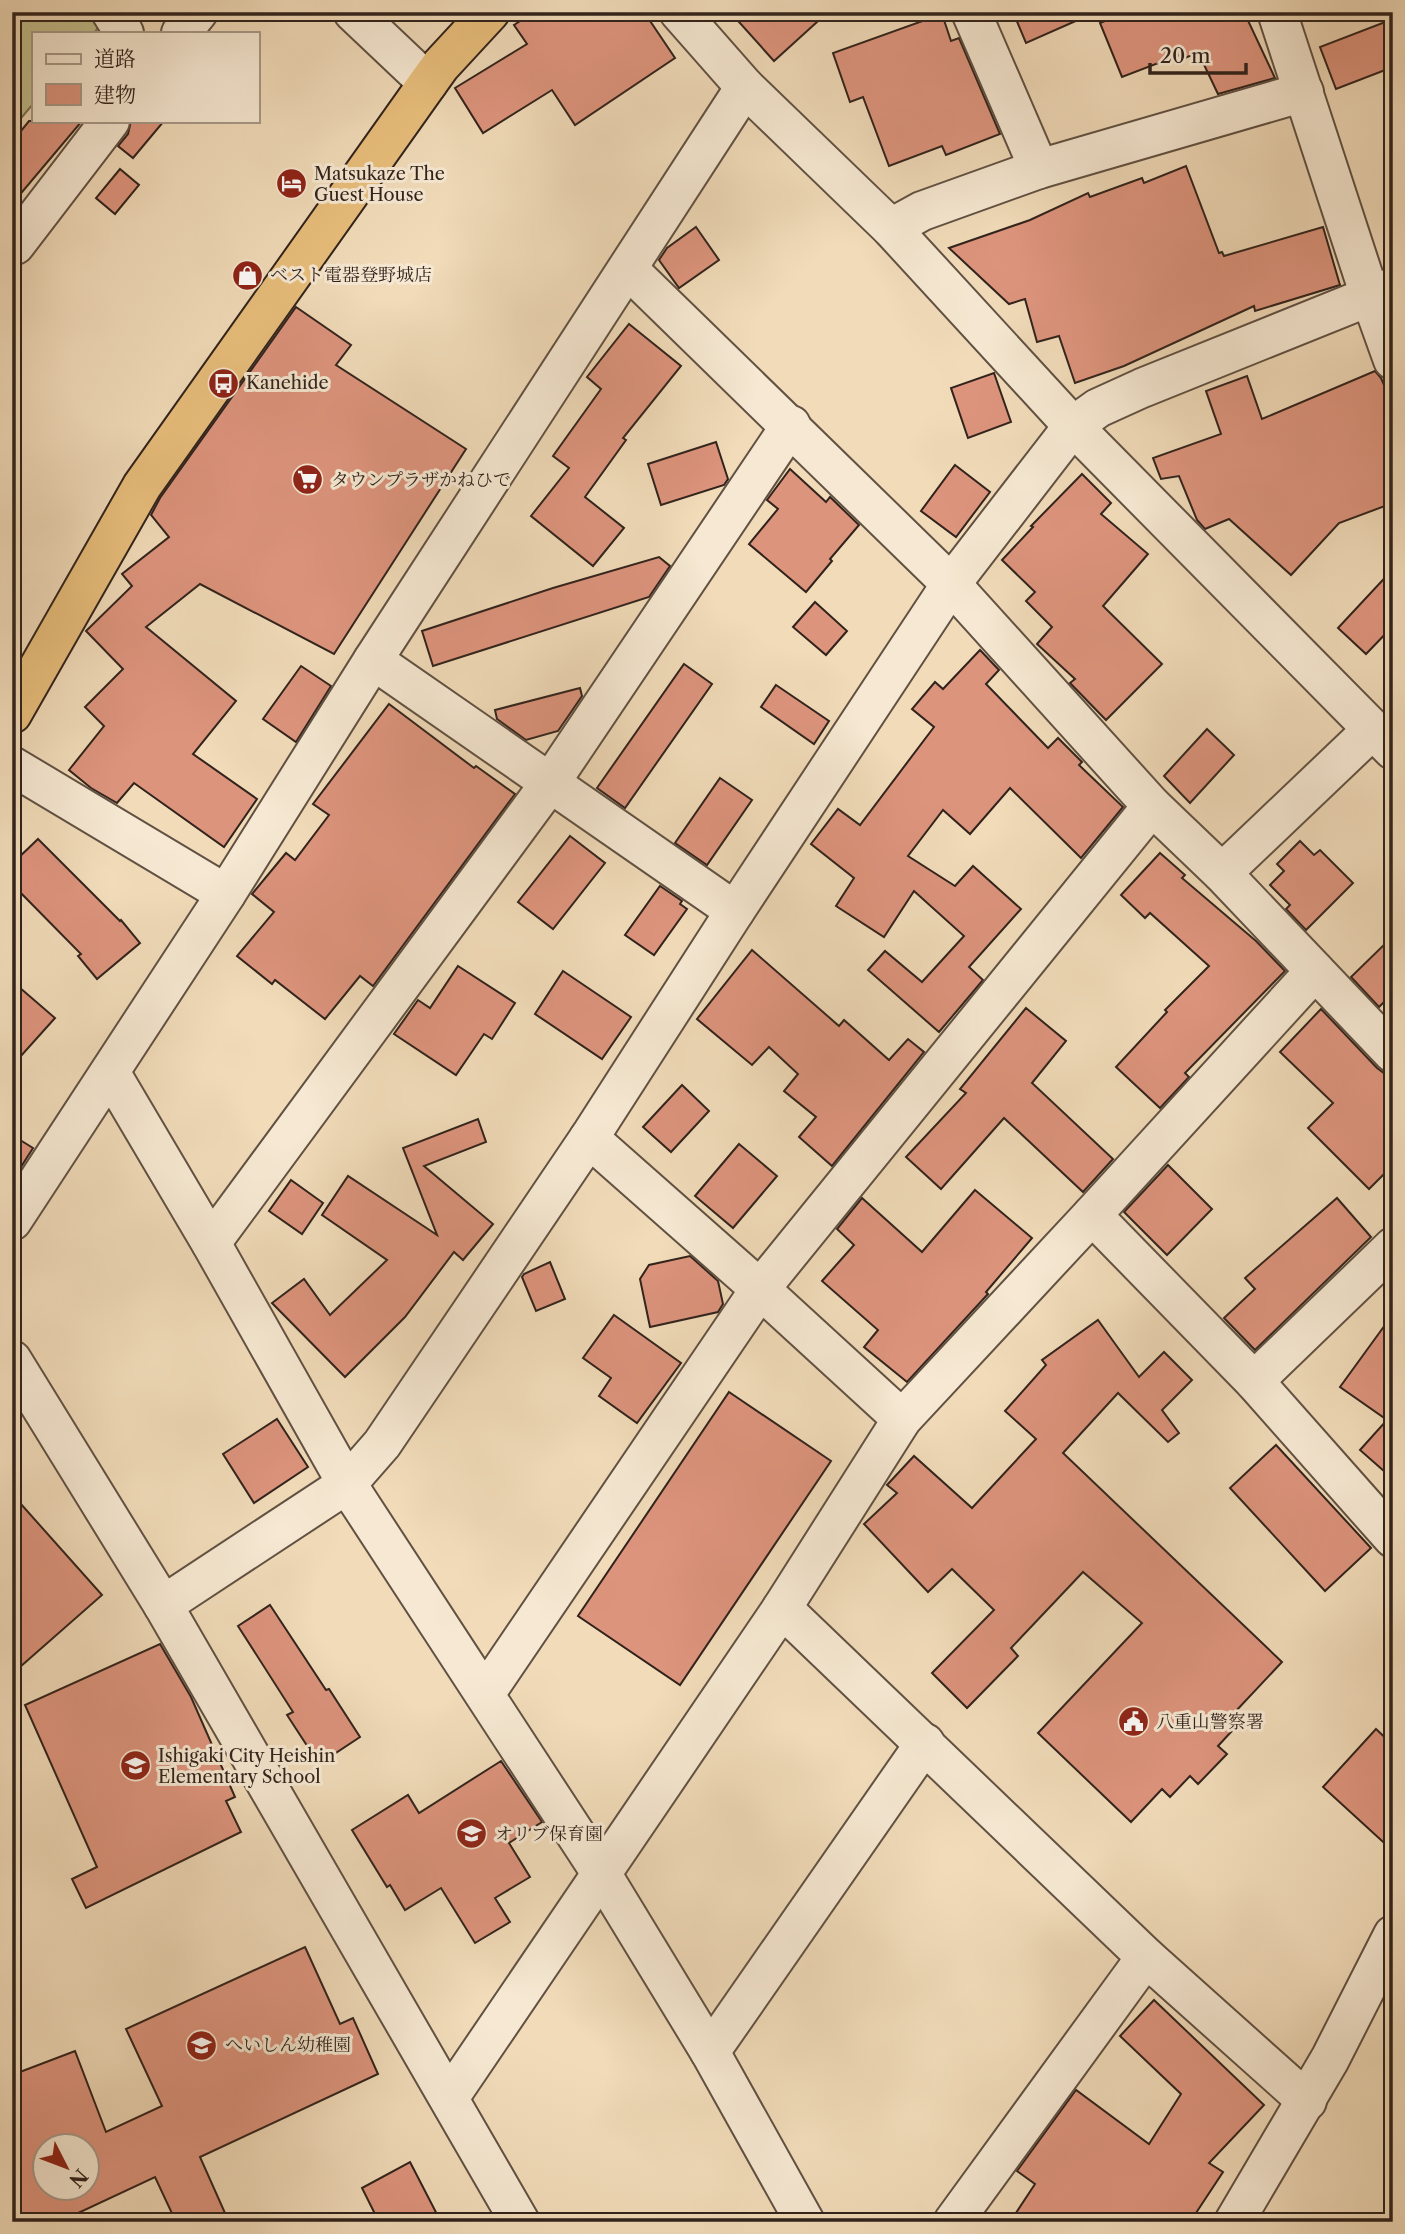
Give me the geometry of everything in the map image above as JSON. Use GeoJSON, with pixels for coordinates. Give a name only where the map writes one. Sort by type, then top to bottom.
{"type":"FeatureCollection","features":[{"type":"Feature","properties":{"kind":"highway"},"geometry":{"type":"LineString","coordinates":[[12,715],[142,486],[441,65],[490,12]]}},
{"type":"Feature","properties":{"kind":"street"},"geometry":{"type":"LineString","coordinates":[[111,12],[123,32]]}},
{"type":"Feature","properties":{"kind":"street"},"geometry":{"type":"LineString","coordinates":[[181,32],[198,12]]}},
{"type":"Feature","properties":{"kind":"street"},"geometry":{"type":"LineString","coordinates":[[353,12],[428,83]]}},
{"type":"Feature","properties":{"kind":"street"},"geometry":{"type":"LineString","coordinates":[[679,12],[745,88],[891,228],[1073,426],[1383,740],[1222,873]]}},
{"type":"Feature","properties":{"kind":"street"},"geometry":{"type":"LineString","coordinates":[[971,12],[1039,169]]}},
{"type":"Feature","properties":{"kind":"street"},"geometry":{"type":"LineString","coordinates":[[1278,12],[1304,92],[1381,292],[1393,360]]}},
{"type":"Feature","properties":{"kind":"street"},"geometry":{"type":"LineString","coordinates":[[12,1220],[226,894],[373,660],[745,88]]}},
{"type":"Feature","properties":{"kind":"street"},"geometry":{"type":"LineString","coordinates":[[891,228],[922,211],[1039,169],[1304,92]]}},
{"type":"Feature","properties":{"kind":"street"},"geometry":{"type":"LineString","coordinates":[[12,241],[15,245],[109,122]]}},
{"type":"Feature","properties":{"kind":"street"},"geometry":{"type":"LineString","coordinates":[[628,269],[791,425],[951,584],[1152,806],[1222,873],[1393,1053]]}},
{"type":"Feature","properties":{"kind":"street"},"geometry":{"type":"LineString","coordinates":[[163,1605],[347,1484],[382,1444],[589,1138],[951,584],[1073,426],[1098,408],[1142,388],[1381,292]]}},
{"type":"Feature","properties":{"kind":"street"},"geometry":{"type":"LineString","coordinates":[[211,1243],[550,783],[791,425]]}},
{"type":"Feature","properties":{"kind":"street"},"geometry":{"type":"LineString","coordinates":[[373,660],[735,911]]}},
{"type":"Feature","properties":{"kind":"street"},"geometry":{"type":"LineString","coordinates":[[12,766],[226,894]]}},
{"type":"Feature","properties":{"kind":"street"},"geometry":{"type":"LineString","coordinates":[[485,1695],[760,1289],[1152,806]]}},
{"type":"Feature","properties":{"kind":"street"},"geometry":{"type":"LineString","coordinates":[[449,2098],[782,1608],[902,1419],[1093,1215],[1315,971]]}},
{"type":"Feature","properties":{"kind":"street"},"geometry":{"type":"LineString","coordinates":[[110,1072],[211,1243],[347,1484],[601,1873],[710,2052],[805,2222]]}},
{"type":"Feature","properties":{"kind":"street"},"geometry":{"type":"LineString","coordinates":[[589,1138],[902,1419]]}},
{"type":"Feature","properties":{"kind":"street"},"geometry":{"type":"LineString","coordinates":[[1093,1215],[1254,1381],[1390,1529]]}},
{"type":"Feature","properties":{"kind":"street"},"geometry":{"type":"LineString","coordinates":[[1254,1381],[1393,1247]]}},
{"type":"Feature","properties":{"kind":"street"},"geometry":{"type":"LineString","coordinates":[[12,1360],[163,1605],[520,2222]]}},
{"type":"Feature","properties":{"kind":"street"},"geometry":{"type":"LineString","coordinates":[[782,1608],[1146,1957],[1307,2101]]}},
{"type":"Feature","properties":{"kind":"street"},"geometry":{"type":"LineString","coordinates":[[710,2052],[925,1743]]}},
{"type":"Feature","properties":{"kind":"street"},"geometry":{"type":"LineString","coordinates":[[1234,2222],[1307,2101],[1393,1935]]}},
{"type":"Feature","properties":{"kind":"street"},"geometry":{"type":"LineString","coordinates":[[953,2222],[1146,1957]]}},
{"type":"Feature","properties":{"kind":"shaded area"},"geometry":{"type":"Polygon","coordinates":[[[12,12],[99,12],[104,21],[95,32],[32,32],[32,105],[12,129],[12,12]]]}},
{"type":"Feature","properties":{"kind":"building"},"geometry":{"type":"Polygon","coordinates":[[[534,12],[644,12],[675,58],[575,125],[552,90],[483,133],[455,88],[527,44],[514,25],[534,12]]]}},
{"type":"Feature","properties":{"kind":"building"},"geometry":{"type":"Polygon","coordinates":[[[730,12],[828,12],[774,61],[730,12]]]}},
{"type":"Feature","properties":{"kind":"building"},"geometry":{"type":"Polygon","coordinates":[[[1013,12],[1096,12],[1026,43],[1013,12]]]}},
{"type":"Feature","properties":{"kind":"building"},"geometry":{"type":"Polygon","coordinates":[[[1127,12],[1244,12],[1275,78],[1218,94],[1198,52],[1181,60],[1179,55],[1122,77],[1100,23],[1127,12]]]}},
{"type":"Feature","properties":{"kind":"building"},"geometry":{"type":"Polygon","coordinates":[[[942,14],[951,41],[959,38],[1000,134],[946,155],[942,146],[889,166],[863,97],[850,102],[833,53],[942,14]]]}},
{"type":"Feature","properties":{"kind":"building"},"geometry":{"type":"Polygon","coordinates":[[[1393,19],[1393,67],[1336,89],[1320,47],[1393,19]]]}},
{"type":"Feature","properties":{"kind":"building"},"geometry":{"type":"Polygon","coordinates":[[[29,121],[81,122],[12,204],[12,142],[29,121]]]}},
{"type":"Feature","properties":{"kind":"building"},"geometry":{"type":"Polygon","coordinates":[[[131,122],[163,122],[133,158],[118,146],[128,134],[131,122]]]}},
{"type":"Feature","properties":{"kind":"building"},"geometry":{"type":"Polygon","coordinates":[[[1186,166],[1219,253],[1222,252],[1224,256],[1323,227],[1340,285],[1255,311],[1254,306],[1124,366],[1075,383],[1059,336],[1037,342],[1025,299],[1009,304],[949,248],[1030,220],[1088,193],[1090,197],[1142,178],[1144,183],[1186,166]]]}},
{"type":"Feature","properties":{"kind":"building"},"geometry":{"type":"Polygon","coordinates":[[[120,169],[139,185],[115,214],[96,198],[120,169]]]}},
{"type":"Feature","properties":{"kind":"building"},"geometry":{"type":"Polygon","coordinates":[[[696,227],[719,260],[679,288],[659,260],[667,248],[696,227]]]}},
{"type":"Feature","properties":{"kind":"building","name":"タウンプラザかねひで"},"geometry":{"type":"Polygon","coordinates":[[[296,307],[351,345],[336,365],[466,449],[334,654],[200,584],[146,627],[236,701],[193,754],[257,799],[224,847],[134,783],[117,803],[91,788],[69,770],[104,726],[85,707],[123,669],[86,631],[132,586],[122,574],[169,537],[151,515],[160,498],[296,307]]]}},
{"type":"Feature","properties":{"kind":"building"},"geometry":{"type":"Polygon","coordinates":[[[629,324],[681,366],[623,438],[626,440],[585,497],[624,528],[593,566],[531,516],[569,468],[553,456],[601,389],[587,377],[629,324]]]}},
{"type":"Feature","properties":{"kind":"building"},"geometry":{"type":"Polygon","coordinates":[[[1375,371],[1381,378],[1393,406],[1393,503],[1339,523],[1291,575],[1229,519],[1205,529],[1197,520],[1179,476],[1161,479],[1153,458],[1221,434],[1206,391],[1247,376],[1262,419],[1375,371]]]}},
{"type":"Feature","properties":{"kind":"building"},"geometry":{"type":"Polygon","coordinates":[[[994,373],[1011,422],[968,438],[951,388],[994,373]]]}},
{"type":"Feature","properties":{"kind":"building"},"geometry":{"type":"Polygon","coordinates":[[[716,442],[728,479],[724,485],[661,505],[648,464],[716,442]]]}},
{"type":"Feature","properties":{"kind":"building"},"geometry":{"type":"Polygon","coordinates":[[[955,465],[990,492],[956,537],[921,511],[955,465]]]}},
{"type":"Feature","properties":{"kind":"building"},"geometry":{"type":"Polygon","coordinates":[[[790,469],[826,502],[830,497],[859,525],[806,592],[749,544],[778,509],[767,500],[790,469]]]}},
{"type":"Feature","properties":{"kind":"building"},"geometry":{"type":"Polygon","coordinates":[[[1082,474],[1111,503],[1101,514],[1148,554],[1103,606],[1162,664],[1106,720],[1070,683],[1075,679],[1037,644],[1052,627],[1026,601],[1035,592],[1002,560],[1082,474]]]}},
{"type":"Feature","properties":{"kind":"building"},"geometry":{"type":"Polygon","coordinates":[[[659,557],[670,566],[649,597],[433,666],[422,631],[659,557]]]}},
{"type":"Feature","properties":{"kind":"building"},"geometry":{"type":"Polygon","coordinates":[[[1393,569],[1393,626],[1366,654],[1338,628],[1393,569]]]}},
{"type":"Feature","properties":{"kind":"building"},"geometry":{"type":"Polygon","coordinates":[[[815,602],[847,631],[826,655],[793,627],[815,602]]]}},
{"type":"Feature","properties":{"kind":"building"},"geometry":{"type":"Polygon","coordinates":[[[980,650],[999,670],[986,684],[1048,748],[1058,738],[1082,762],[1079,765],[1123,807],[1081,858],[1010,788],[970,834],[943,810],[908,856],[955,886],[973,866],[1021,909],[969,967],[983,980],[939,1032],[868,970],[885,951],[922,982],[964,936],[914,891],[884,937],[836,906],[854,878],[811,844],[838,809],[860,825],[934,727],[912,709],[935,682],[943,689],[980,650]]]}},
{"type":"Feature","properties":{"kind":"building"},"geometry":{"type":"Polygon","coordinates":[[[684,664],[712,684],[625,808],[597,788],[684,664]]]}},
{"type":"Feature","properties":{"kind":"building"},"geometry":{"type":"Polygon","coordinates":[[[301,666],[331,686],[296,742],[263,719],[301,666]]]}},
{"type":"Feature","properties":{"kind":"building"},"geometry":{"type":"Polygon","coordinates":[[[776,685],[829,721],[814,744],[761,707],[776,685]]]}},
{"type":"Feature","properties":{"kind":"building"},"geometry":{"type":"Polygon","coordinates":[[[580,688],[582,696],[558,731],[526,740],[497,719],[495,710],[580,688]]]}},
{"type":"Feature","properties":{"kind":"building"},"geometry":{"type":"Polygon","coordinates":[[[389,704],[474,768],[476,766],[515,794],[373,986],[360,976],[325,1019],[275,980],[272,984],[237,956],[274,912],[252,894],[286,853],[295,860],[329,815],[313,804],[389,704]]]}},
{"type":"Feature","properties":{"kind":"building"},"geometry":{"type":"Polygon","coordinates":[[[1207,729],[1234,755],[1190,803],[1164,776],[1207,729]]]}},
{"type":"Feature","properties":{"kind":"building"},"geometry":{"type":"Polygon","coordinates":[[[720,778],[752,800],[707,865],[675,843],[720,778]]]}},
{"type":"Feature","properties":{"kind":"building"},"geometry":{"type":"Polygon","coordinates":[[[570,836],[605,863],[553,929],[518,902],[570,836]]]}},
{"type":"Feature","properties":{"kind":"building"},"geometry":{"type":"Polygon","coordinates":[[[38,839],[121,920],[140,943],[97,979],[78,956],[81,954],[12,884],[12,864],[38,839]]]}},
{"type":"Feature","properties":{"kind":"building"},"geometry":{"type":"Polygon","coordinates":[[[1300,841],[1314,855],[1320,850],[1353,883],[1306,930],[1286,909],[1290,905],[1270,885],[1284,871],[1277,864],[1300,841]]]}},
{"type":"Feature","properties":{"kind":"building"},"geometry":{"type":"Polygon","coordinates":[[[1160,853],[1185,875],[1182,878],[1256,941],[1285,971],[1185,1073],[1189,1077],[1160,1108],[1116,1067],[1167,1012],[1165,1010],[1209,966],[1150,913],[1145,918],[1121,895],[1160,853]]]}},
{"type":"Feature","properties":{"kind":"building"},"geometry":{"type":"Polygon","coordinates":[[[660,886],[682,901],[680,904],[687,909],[654,955],[625,935],[660,886]]]}},
{"type":"Feature","properties":{"kind":"building"},"geometry":{"type":"Polygon","coordinates":[[[1393,936],[1393,993],[1379,1007],[1351,977],[1393,936]]]}},
{"type":"Feature","properties":{"kind":"building"},"geometry":{"type":"Polygon","coordinates":[[[752,950],[839,1026],[844,1020],[889,1060],[908,1039],[924,1052],[832,1166],[799,1137],[816,1117],[784,1091],[798,1074],[769,1047],[752,1065],[697,1019],[752,950]]]}},
{"type":"Feature","properties":{"kind":"building"},"geometry":{"type":"Polygon","coordinates":[[[458,966],[515,1003],[492,1039],[484,1034],[456,1075],[394,1034],[418,1000],[430,1008],[458,966]]]}},
{"type":"Feature","properties":{"kind":"building"},"geometry":{"type":"Polygon","coordinates":[[[563,971],[631,1017],[602,1059],[535,1014],[563,971]]]}},
{"type":"Feature","properties":{"kind":"building"},"geometry":{"type":"Polygon","coordinates":[[[12,981],[55,1018],[12,1066],[12,981]]]}},
{"type":"Feature","properties":{"kind":"building"},"geometry":{"type":"Polygon","coordinates":[[[1026,1008],[1066,1041],[1032,1083],[1113,1159],[1083,1192],[1004,1118],[941,1189],[906,1157],[966,1093],[960,1089],[1026,1008]]]}},
{"type":"Feature","properties":{"kind":"building"},"geometry":{"type":"Polygon","coordinates":[[[1321,1009],[1377,1068],[1393,1080],[1393,1165],[1369,1189],[1308,1128],[1333,1103],[1280,1052],[1321,1009]]]}},
{"type":"Feature","properties":{"kind":"building"},"geometry":{"type":"Polygon","coordinates":[[[682,1085],[709,1111],[671,1152],[643,1127],[682,1085]]]}},
{"type":"Feature","properties":{"kind":"building"},"geometry":{"type":"Polygon","coordinates":[[[478,1119],[486,1142],[424,1166],[493,1224],[463,1260],[454,1252],[405,1317],[345,1377],[272,1303],[304,1279],[330,1315],[387,1260],[322,1215],[348,1176],[437,1235],[403,1148],[478,1119]]]}},
{"type":"Feature","properties":{"kind":"building"},"geometry":{"type":"Polygon","coordinates":[[[12,1135],[33,1148],[12,1181],[12,1135]]]}},
{"type":"Feature","properties":{"kind":"building"},"geometry":{"type":"Polygon","coordinates":[[[739,1144],[777,1176],[733,1228],[695,1196],[739,1144]]]}},
{"type":"Feature","properties":{"kind":"building"},"geometry":{"type":"Polygon","coordinates":[[[1168,1165],[1212,1209],[1167,1255],[1124,1212],[1168,1165]]]}},
{"type":"Feature","properties":{"kind":"building"},"geometry":{"type":"Polygon","coordinates":[[[291,1180],[323,1203],[302,1234],[269,1211],[291,1180]]]}},
{"type":"Feature","properties":{"kind":"building"},"geometry":{"type":"Polygon","coordinates":[[[975,1190],[1032,1238],[986,1292],[988,1294],[907,1382],[864,1347],[878,1330],[822,1281],[854,1245],[837,1229],[862,1198],[922,1252],[975,1190]]]}},
{"type":"Feature","properties":{"kind":"building"},"geometry":{"type":"Polygon","coordinates":[[[1337,1198],[1371,1237],[1255,1350],[1224,1318],[1255,1289],[1245,1278],[1337,1198]]]}},
{"type":"Feature","properties":{"kind":"building"},"geometry":{"type":"Polygon","coordinates":[[[690,1256],[718,1281],[723,1304],[718,1312],[650,1327],[640,1279],[649,1265],[690,1256]]]}},
{"type":"Feature","properties":{"kind":"building"},"geometry":{"type":"Polygon","coordinates":[[[550,1262],[565,1299],[536,1311],[522,1277],[550,1262]]]}},
{"type":"Feature","properties":{"kind":"building"},"geometry":{"type":"Polygon","coordinates":[[[1393,1314],[1393,1479],[1360,1450],[1387,1420],[1340,1387],[1393,1314]]]}},
{"type":"Feature","properties":{"kind":"building"},"geometry":{"type":"Polygon","coordinates":[[[614,1315],[681,1363],[637,1423],[599,1396],[611,1378],[583,1358],[614,1315]]]}},
{"type":"Feature","properties":{"kind":"building"},"geometry":{"type":"Polygon","coordinates":[[[1098,1320],[1139,1377],[1164,1352],[1192,1380],[1162,1410],[1179,1433],[1168,1442],[1118,1393],[1063,1453],[1282,1662],[1235,1712],[1243,1719],[1218,1746],[1227,1754],[1198,1784],[1190,1776],[1170,1797],[1162,1789],[1131,1822],[1038,1733],[1142,1623],[1083,1572],[1011,1648],[1018,1656],[967,1708],[932,1673],[994,1610],[952,1569],[928,1592],[864,1524],[897,1493],[887,1485],[914,1456],[972,1508],[1036,1439],[1005,1411],[1046,1365],[1042,1360],[1098,1320]]]}},
{"type":"Feature","properties":{"kind":"building"},"geometry":{"type":"Polygon","coordinates":[[[729,1392],[831,1461],[680,1685],[578,1616],[729,1392]]]}},
{"type":"Feature","properties":{"kind":"building"},"geometry":{"type":"Polygon","coordinates":[[[277,1419],[308,1467],[254,1503],[223,1454],[277,1419]]]}},
{"type":"Feature","properties":{"kind":"building"},"geometry":{"type":"Polygon","coordinates":[[[1276,1445],[1371,1548],[1325,1591],[1230,1488],[1276,1445]]]}},
{"type":"Feature","properties":{"kind":"building"},"geometry":{"type":"Polygon","coordinates":[[[12,1494],[102,1595],[12,1674],[12,1494]]]}},
{"type":"Feature","properties":{"kind":"building"},"geometry":{"type":"Polygon","coordinates":[[[270,1605],[360,1737],[319,1764],[287,1715],[293,1712],[238,1626],[270,1605]]]}},
{"type":"Feature","properties":{"kind":"building"},"geometry":{"type":"Polygon","coordinates":[[[160,1644],[191,1697],[235,1797],[226,1801],[241,1832],[86,1908],[72,1879],[97,1867],[25,1705],[160,1644]]]}},
{"type":"Feature","properties":{"kind":"building"},"geometry":{"type":"Polygon","coordinates":[[[1376,1729],[1393,1745],[1393,1851],[1323,1787],[1376,1729]]]}},
{"type":"Feature","properties":{"kind":"building"},"geometry":{"type":"Polygon","coordinates":[[[501,1761],[542,1822],[509,1843],[530,1877],[495,1898],[510,1922],[475,1943],[441,1888],[405,1910],[390,1885],[387,1887],[352,1830],[408,1795],[419,1813],[501,1761]]]}},
{"type":"Feature","properties":{"kind":"building"},"geometry":{"type":"Polygon","coordinates":[[[305,1947],[340,2024],[353,2018],[378,2074],[200,2157],[229,2222],[176,2222],[155,2177],[102,2202],[102,2132],[32,2132],[32,2202],[102,2202],[59,2222],[25,2222],[12,2196],[12,2075],[75,2051],[106,2132],[162,2106],[126,2029],[305,1947]]]}},
{"type":"Feature","properties":{"kind":"building"},"geometry":{"type":"Polygon","coordinates":[[[1154,2000],[1264,2105],[1209,2163],[1223,2172],[1190,2222],[1010,2222],[1035,2184],[1017,2171],[1076,2090],[1149,2144],[1181,2094],[1120,2036],[1154,2000]]]}},
{"type":"Feature","properties":{"kind":"building"},"geometry":{"type":"Polygon","coordinates":[[[410,2162],[441,2222],[379,2222],[362,2188],[410,2162]]]}},
{"type":"Feature","properties":{"kind":"place","name":"Matsukaze The Guest House"},"geometry":{"type":"Point","coordinates":[291,184]}},
{"type":"Feature","properties":{"kind":"place","name":"ベスト電器登野城店"},"geometry":{"type":"Point","coordinates":[247,275]}},
{"type":"Feature","properties":{"kind":"place","name":"Kanehide"},"geometry":{"type":"Point","coordinates":[223,383]}},
{"type":"Feature","properties":{"kind":"place","name":"タウンプラザかねひで"},"geometry":{"type":"Point","coordinates":[308,480]}},
{"type":"Feature","properties":{"kind":"place","name":"八重山警察署"},"geometry":{"type":"Point","coordinates":[1133,1722]}},
{"type":"Feature","properties":{"kind":"place","name":"Ishigaki City Heishin Elementary School"},"geometry":{"type":"Point","coordinates":[135,1766]}},
{"type":"Feature","properties":{"kind":"place","name":"オリブ保育園"},"geometry":{"type":"Point","coordinates":[472,1834]}},
{"type":"Feature","properties":{"kind":"place","name":"へいしん幼稚園"},"geometry":{"type":"Point","coordinates":[202,2045]}}]}
